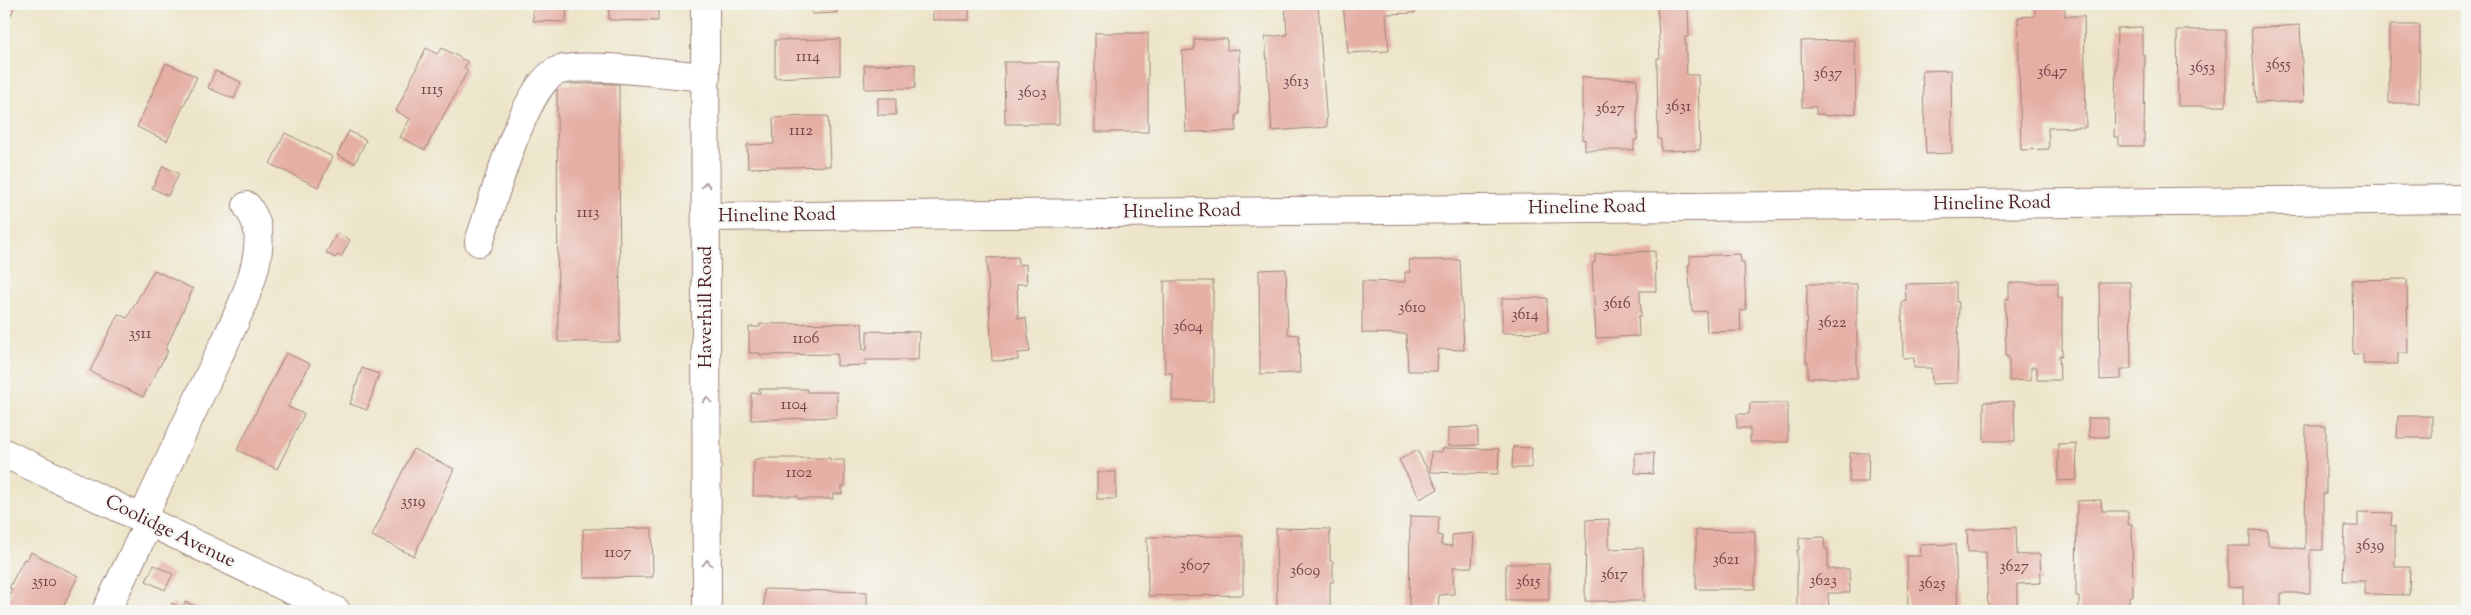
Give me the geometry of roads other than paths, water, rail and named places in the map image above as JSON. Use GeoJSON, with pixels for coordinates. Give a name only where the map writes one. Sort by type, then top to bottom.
{"type":"FeatureCollection","features":[{"type":"Feature","properties":{"kind":"street","name":"Haverhill Road"},"geometry":{"type":"LineString","coordinates":[[705,4],[707,611]]}},
{"type":"Feature","properties":{"kind":"street"},"geometry":{"type":"LineString","coordinates":[[480,242],[519,123],[540,87],[556,71],[578,67],[706,78]]}},
{"type":"Feature","properties":{"kind":"street","name":"Hineline Road"},"geometry":{"type":"LineString","coordinates":[[706,217],[2467,200]]}},
{"type":"Feature","properties":{"kind":"street"},"geometry":{"type":"LineString","coordinates":[[106,611],[249,285],[258,251],[259,235],[255,217],[247,206]]}},
{"type":"Feature","properties":{"kind":"street","name":"Coolidge Avenue"},"geometry":{"type":"LineString","coordinates":[[4,453],[336,611]]}}]}
